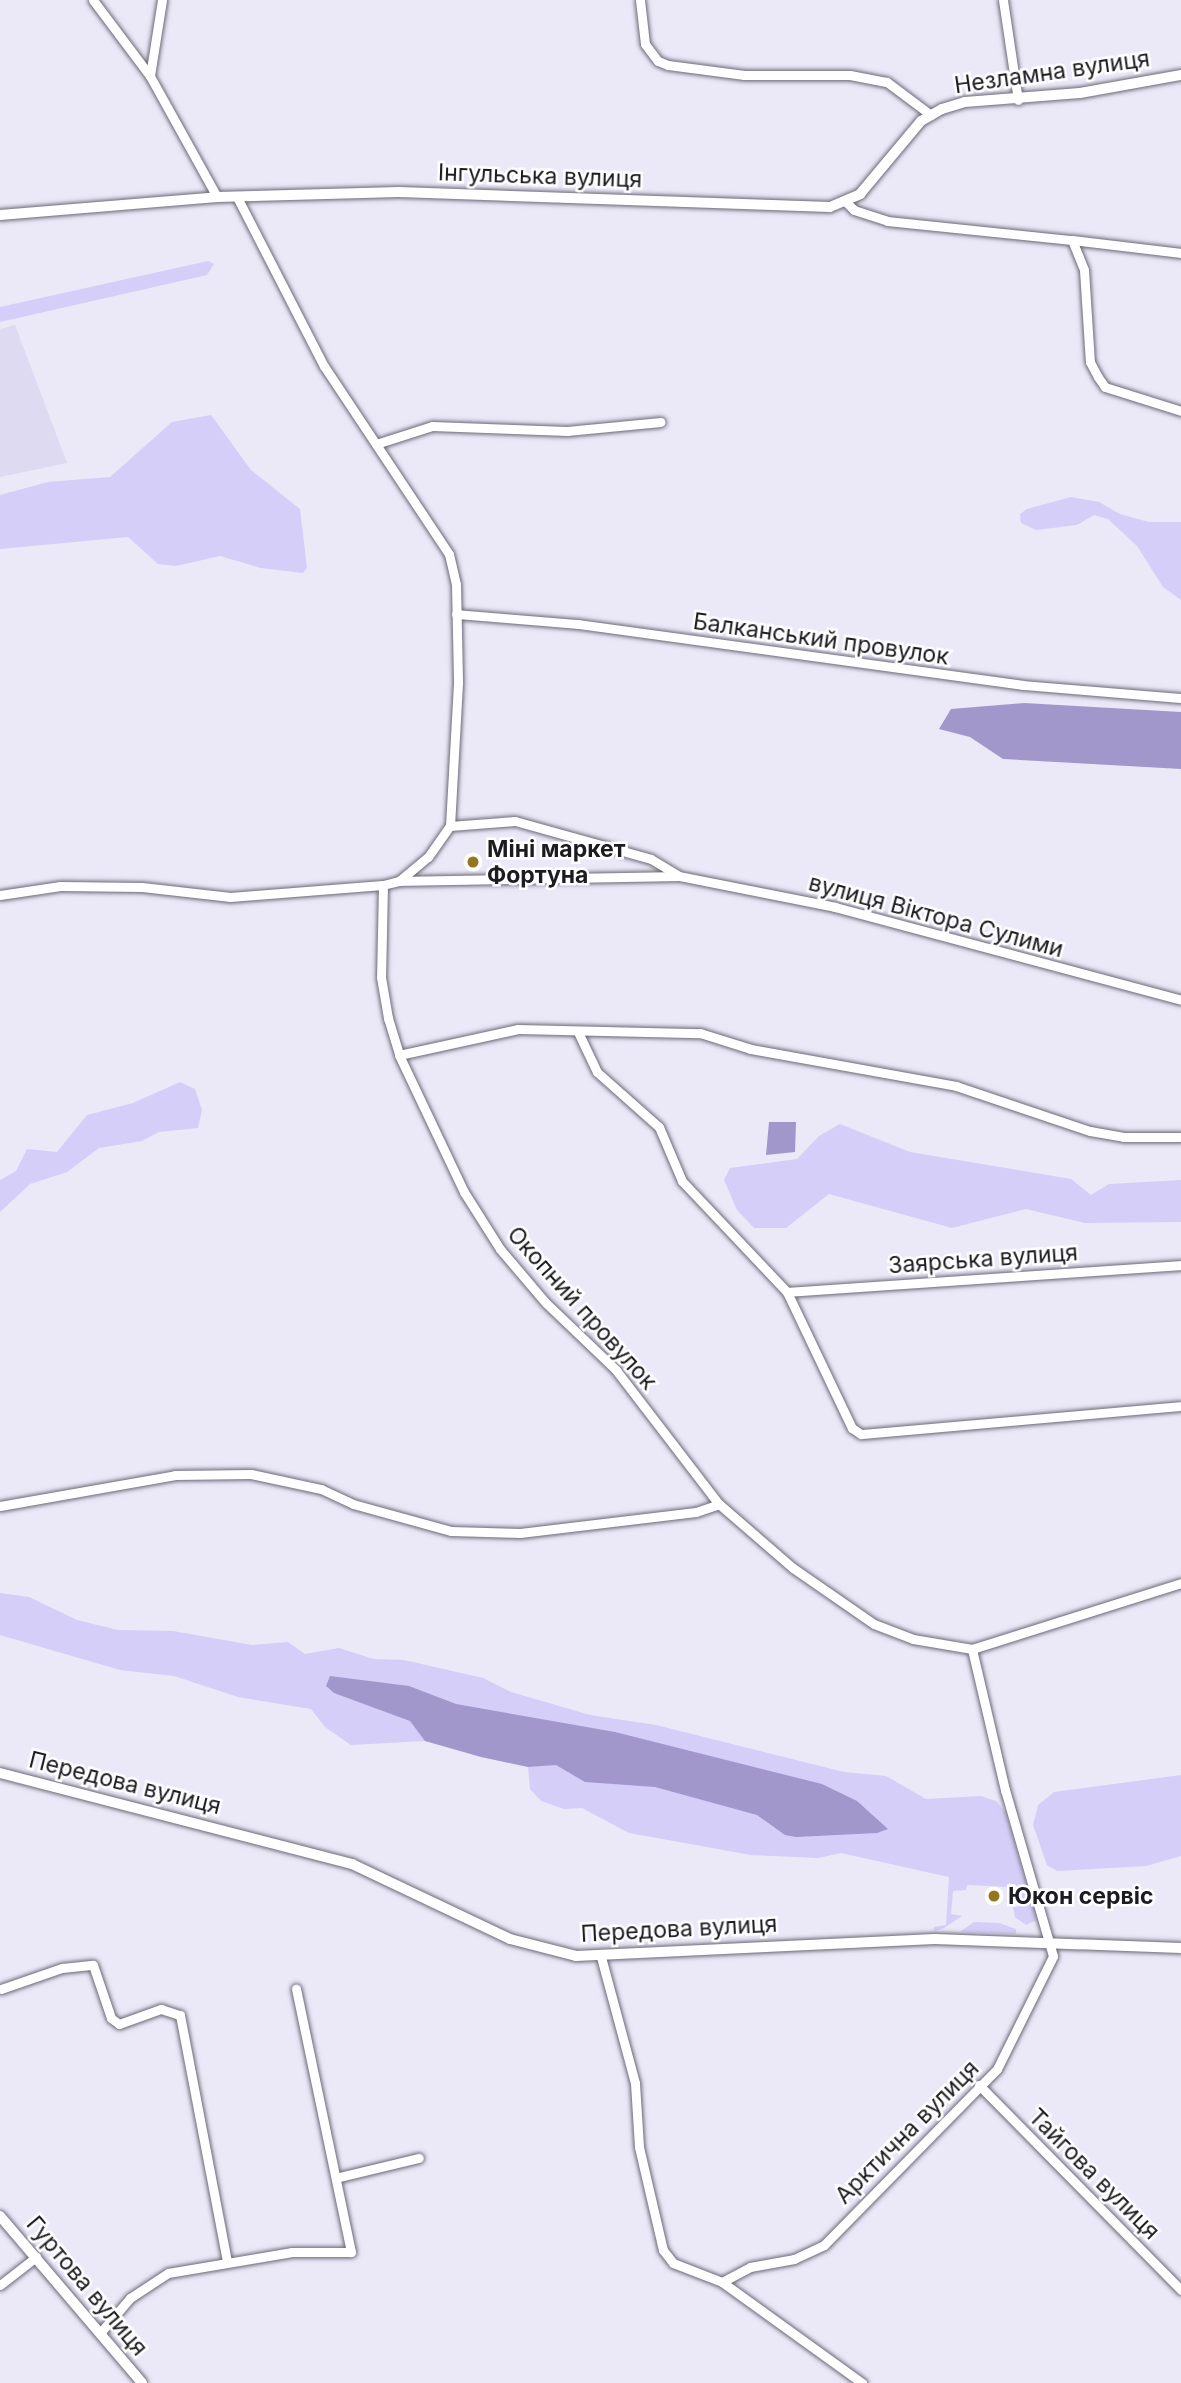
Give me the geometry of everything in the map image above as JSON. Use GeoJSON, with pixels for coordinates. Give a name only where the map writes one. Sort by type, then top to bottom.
{"type":"FeatureCollection","features":[{"type":"Feature","properties":{"kind":"street"},"geometry":{"type":"LineString","coordinates":[[93,0],[150,76],[217,197]]}},
{"type":"Feature","properties":{"kind":"street"},"geometry":{"type":"LineString","coordinates":[[150,76],[162,0]]}},
{"type":"Feature","properties":{"kind":"street","name":"Незламна вулиця"},"geometry":{"type":"LineString","coordinates":[[640,0],[645,44],[658,61],[668,65],[744,75],[862,77],[887,82],[931,114]]}},
{"type":"Feature","properties":{"kind":"street"},"geometry":{"type":"LineString","coordinates":[[1003,0],[1018,100]]}},
{"type":"Feature","properties":{"kind":"street","name":"Незламна вулиця"},"geometry":{"type":"LineString","coordinates":[[846,202],[860,194],[931,114],[965,102],[1018,100],[1181,75]]}},
{"type":"Feature","properties":{"kind":"street","name":"Інгульська вулиця"},"geometry":{"type":"LineString","coordinates":[[0,215],[217,197],[424,192],[807,208],[846,202]]}},
{"type":"Feature","properties":{"kind":"street"},"geometry":{"type":"LineString","coordinates":[[237,197],[324,366],[449,555],[456,614],[457,767],[450,826]]}},
{"type":"Feature","properties":{"kind":"street"},"geometry":{"type":"LineString","coordinates":[[846,202],[854,210],[887,221],[1181,253]]}},
{"type":"Feature","properties":{"kind":"street"},"geometry":{"type":"LineString","coordinates":[[1072,240],[1084,270],[1090,362],[1098,377],[1105,387],[1181,411]]}},
{"type":"Feature","properties":{"kind":"street"},"geometry":{"type":"LineString","coordinates":[[376,444],[432,426],[567,431],[661,422]]}},
{"type":"Feature","properties":{"kind":"street","name":"Балканський провулок"},"geometry":{"type":"LineString","coordinates":[[456,614],[578,624],[1023,685],[1181,698]]}},
{"type":"Feature","properties":{"kind":"street","name":"вулиця Віктора Сулими"},"geometry":{"type":"LineString","coordinates":[[399,881],[428,856],[450,826],[528,822],[651,859],[679,876]]}},
{"type":"Feature","properties":{"kind":"street","name":"вулиця Віктора Сулими"},"geometry":{"type":"LineString","coordinates":[[0,895],[60,886],[142,887],[230,897],[383,885],[399,881],[679,876],[835,907],[1181,1000]]}},
{"type":"Feature","properties":{"kind":"street","name":"Окопний провулок"},"geometry":{"type":"LineString","coordinates":[[383,885],[382,977],[400,1055],[480,1221],[546,1303],[616,1370],[719,1504],[793,1568],[874,1624],[913,1639],[972,1650]]}},
{"type":"Feature","properties":{"kind":"street"},"geometry":{"type":"LineString","coordinates":[[400,1055],[518,1029],[708,1034],[751,1049],[956,1086],[1090,1131],[1123,1137],[1181,1137]]}},
{"type":"Feature","properties":{"kind":"street"},"geometry":{"type":"LineString","coordinates":[[578,1032],[597,1072],[659,1127],[682,1181],[787,1292],[852,1428],[861,1434],[1181,1406]]}},
{"type":"Feature","properties":{"kind":"street","name":"Заярська вулиця"},"geometry":{"type":"LineString","coordinates":[[787,1292],[1181,1265]]}},
{"type":"Feature","properties":{"kind":"street"},"geometry":{"type":"LineString","coordinates":[[0,1506],[175,1475],[238,1474],[321,1489],[353,1504],[452,1531],[533,1531],[696,1513],[719,1504]]}},
{"type":"Feature","properties":{"kind":"street"},"geometry":{"type":"LineString","coordinates":[[1046,1944],[972,1650],[1181,1583]]}},
{"type":"Feature","properties":{"kind":"street","name":"Передова вулиця"},"geometry":{"type":"LineString","coordinates":[[0,1773],[352,1864],[510,1939],[547,1951],[601,1957],[935,1939],[1181,1948]]}},
{"type":"Feature","properties":{"kind":"street","name":"Арктична вулиця"},"geometry":{"type":"LineString","coordinates":[[722,2282],[750,2267],[794,2259],[824,2245],[979,2085],[998,2069],[1053,1956],[1046,1944]]}},
{"type":"Feature","properties":{"kind":"street"},"geometry":{"type":"LineString","coordinates":[[601,1957],[635,2084],[639,2147],[663,2250],[673,2263],[722,2282],[862,2383]]}},
{"type":"Feature","properties":{"kind":"street"},"geometry":{"type":"LineString","coordinates":[[1,1989],[62,1968],[93,1965],[111,2018],[119,2024],[161,2009],[180,2015],[227,2262]]}},
{"type":"Feature","properties":{"kind":"street"},"geometry":{"type":"LineString","coordinates":[[100,2333],[131,2298],[168,2273],[292,2252],[351,2252],[339,2177],[296,1989]]}},
{"type":"Feature","properties":{"kind":"street","name":"Тайгова вулиця"},"geometry":{"type":"LineString","coordinates":[[979,2085],[1181,2290]]}},
{"type":"Feature","properties":{"kind":"street"},"geometry":{"type":"LineString","coordinates":[[339,2177],[419,2158]]}},
{"type":"Feature","properties":{"kind":"street","name":"Гуртова вулиця"},"geometry":{"type":"LineString","coordinates":[[0,2216],[142,2383]]}},
{"type":"Feature","properties":{"kind":"street"},"geometry":{"type":"LineString","coordinates":[[0,2285],[36,2257]]}},
{"type":"Feature","properties":{"kind":"shaded area"},"geometry":{"type":"Polygon","coordinates":[[[208,261],[214,264],[207,275],[0,322],[0,307],[208,261]]]}},
{"type":"Feature","properties":{"kind":"shaded area"},"geometry":{"type":"Polygon","coordinates":[[[15,325],[67,463],[0,477],[0,329],[15,325]]]}},
{"type":"Feature","properties":{"kind":"shaded area"},"geometry":{"type":"Polygon","coordinates":[[[211,415],[251,470],[300,509],[307,568],[303,573],[261,568],[220,556],[176,566],[158,564],[128,537],[0,549],[0,495],[48,482],[110,477],[172,422],[211,415]]]}},
{"type":"Feature","properties":{"kind":"shaded area"},"geometry":{"type":"Polygon","coordinates":[[[1071,497],[1099,502],[1120,514],[1149,522],[1181,522],[1181,600],[1163,587],[1137,546],[1108,519],[1094,515],[1077,525],[1036,530],[1021,523],[1020,514],[1027,509],[1071,497]]]}},
{"type":"Feature","properties":{"kind":"shaded area"},"geometry":{"type":"Polygon","coordinates":[[[1024,703],[1181,712],[1181,769],[1003,759],[970,737],[939,729],[951,709],[1024,703]]]}},
{"type":"Feature","properties":{"kind":"shaded area"},"geometry":{"type":"Polygon","coordinates":[[[180,1082],[195,1089],[202,1110],[198,1128],[159,1132],[142,1141],[99,1148],[67,1172],[30,1184],[0,1212],[0,1180],[16,1171],[27,1149],[57,1152],[87,1115],[133,1103],[180,1082]]]}},
{"type":"Feature","properties":{"kind":"shaded area"},"geometry":{"type":"Polygon","coordinates":[[[769,1122],[796,1122],[795,1152],[766,1155],[769,1122]]]}},
{"type":"Feature","properties":{"kind":"shaded area"},"geometry":{"type":"Polygon","coordinates":[[[840,1124],[910,1152],[1071,1179],[1091,1195],[1109,1184],[1181,1180],[1181,1222],[1085,1223],[1026,1209],[952,1228],[829,1194],[786,1228],[754,1228],[737,1210],[724,1180],[730,1168],[797,1159],[819,1136],[840,1124]]]}},
{"type":"Feature","properties":{"kind":"shaded area"},"geometry":{"type":"Polygon","coordinates":[[[0,1593],[29,1597],[77,1620],[118,1630],[173,1631],[252,1645],[288,1642],[305,1654],[339,1648],[374,1659],[404,1660],[483,1678],[511,1692],[590,1715],[656,1725],[844,1772],[886,1776],[926,1799],[981,1796],[996,1801],[1006,1813],[1037,1920],[1026,1925],[1015,1917],[1013,1907],[1021,1906],[1022,1888],[1009,1883],[1009,1887],[967,1885],[966,1890],[953,1891],[951,1914],[962,1916],[944,1928],[934,1931],[934,1927],[946,1925],[949,1877],[841,1853],[818,1858],[751,1855],[629,1833],[582,1808],[564,1809],[541,1801],[530,1789],[528,1766],[425,1741],[351,1745],[325,1727],[311,1709],[238,1697],[174,1676],[120,1670],[0,1635],[0,1593]]]}},
{"type":"Feature","properties":{"kind":"shaded area"},"geometry":{"type":"Polygon","coordinates":[[[330,1676],[409,1686],[456,1704],[615,1732],[822,1784],[857,1801],[888,1829],[877,1833],[796,1837],[785,1835],[757,1815],[655,1787],[585,1782],[556,1765],[528,1767],[481,1757],[425,1741],[410,1721],[334,1693],[326,1686],[330,1676]]]}},
{"type":"Feature","properties":{"kind":"shaded area"},"geometry":{"type":"Polygon","coordinates":[[[1181,1775],[1181,1856],[1146,1866],[1057,1871],[1047,1865],[1033,1825],[1038,1805],[1054,1792],[1181,1775]]]}},
{"type":"Feature","properties":{"kind":"shaded area"},"geometry":{"type":"Polygon","coordinates":[[[974,1922],[999,1923],[1016,1929],[1016,1934],[960,1932],[974,1922]]]}},
{"type":"Feature","properties":{"kind":"place","name":"Міні маркет Фортуна"},"geometry":{"type":"Point","coordinates":[473,862]}},
{"type":"Feature","properties":{"kind":"place","name":"Юкон сервіс"},"geometry":{"type":"Point","coordinates":[994,1896]}}]}
